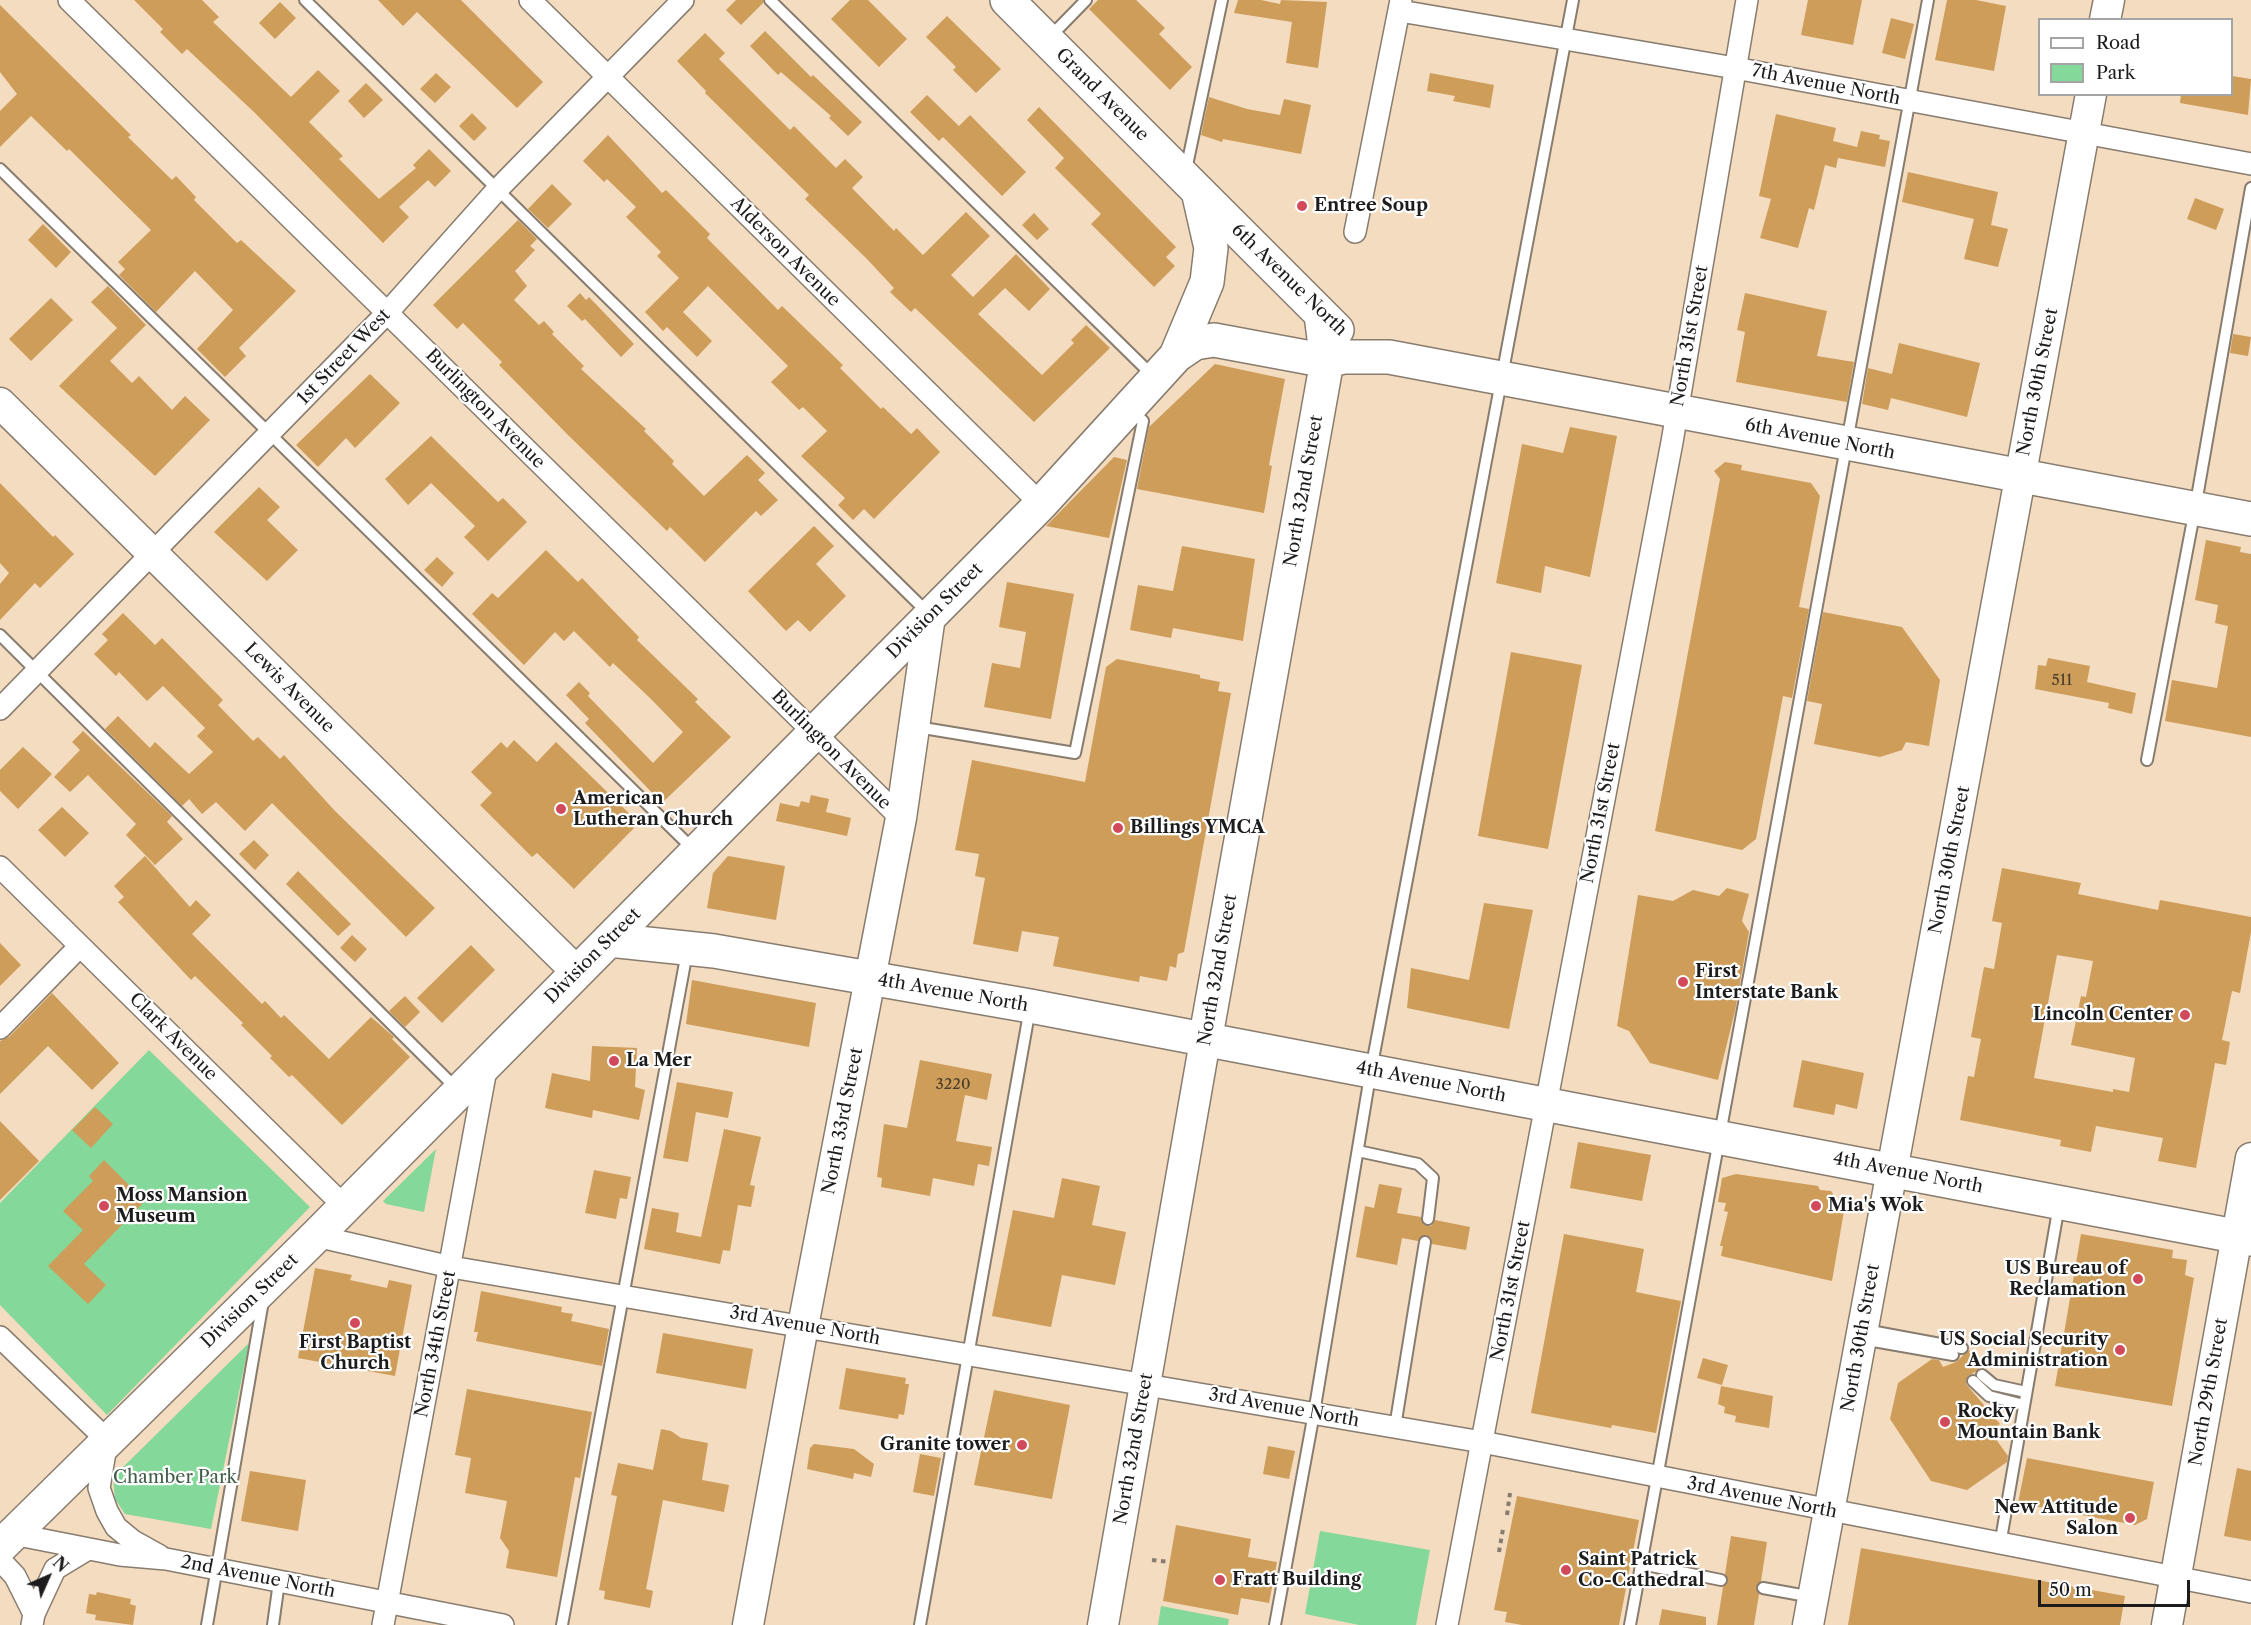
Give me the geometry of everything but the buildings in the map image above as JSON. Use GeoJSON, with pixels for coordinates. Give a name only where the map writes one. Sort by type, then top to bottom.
{"type":"FeatureCollection","features":[{"type":"Feature","properties":{"kind":"main road","name":"Grand Avenue"},"geometry":{"type":"LineString","coordinates":[[1011,2],[1191,184]]}},
{"type":"Feature","properties":{"kind":"main road"},"geometry":{"type":"LineString","coordinates":[[1166,367],[1207,282],[1210,248],[1191,184]]}},
{"type":"Feature","properties":{"kind":"main road","name":"6th Avenue North"},"geometry":{"type":"LineString","coordinates":[[1191,184],[1337,330],[1389,357]]}},
{"type":"Feature","properties":{"kind":"main road","name":"North 32nd Street"},"geometry":{"type":"LineString","coordinates":[[1205,1041],[1327,361],[1321,315]]}},
{"type":"Feature","properties":{"kind":"main road","name":"6th Avenue North"},"geometry":{"type":"LineString","coordinates":[[1166,367],[1194,343],[1214,340],[1327,361],[1344,357],[1389,357],[1678,410],[1847,445],[2251,519]]}},
{"type":"Feature","properties":{"kind":"main road","name":"Division Street"},"geometry":{"type":"LineString","coordinates":[[4,1547],[107,1440],[345,1207],[1041,504],[1166,367]]}},
{"type":"Feature","properties":{"kind":"main road","name":"4th Avenue North"},"geometry":{"type":"LineString","coordinates":[[609,940],[688,948],[1030,1006],[2244,1238]]}},
{"type":"Feature","properties":{"kind":"street","name":"Burlington Avenue"},"geometry":{"type":"LineString","coordinates":[[69,0],[901,818]]}},
{"type":"Feature","properties":{"kind":"street","name":"Alderson Avenue"},"geometry":{"type":"LineString","coordinates":[[530,0],[1041,504]]}},
{"type":"Feature","properties":{"kind":"street","name":"1st Street West"},"geometry":{"type":"LineString","coordinates":[[0,709],[154,555],[387,313],[496,190],[682,0]]}},
{"type":"Feature","properties":{"kind":"street","name":"North 31st Street"},"geometry":{"type":"LineString","coordinates":[[1447,1625],[1678,410],[1747,0]]}},
{"type":"Feature","properties":{"kind":"street"},"geometry":{"type":"LineString","coordinates":[[2105,18],[2109,0]]}},
{"type":"Feature","properties":{"kind":"street","name":"7th Avenue North"},"geometry":{"type":"LineString","coordinates":[[1400,5],[1566,39],[1735,68],[2251,164]]}},
{"type":"Feature","properties":{"kind":"street"},"geometry":{"type":"LineString","coordinates":[[1355,232],[1400,5]]}},
{"type":"Feature","properties":{"kind":"street","name":"North 30th Street"},"geometry":{"type":"LineString","coordinates":[[1811,1611],[2091,96]]}},
{"type":"Feature","properties":{"kind":"street","name":"Lewis Avenue"},"geometry":{"type":"LineString","coordinates":[[0,403],[577,972]]}},
{"type":"Feature","properties":{"kind":"street","name":"North 33rd Street"},"geometry":{"type":"LineString","coordinates":[[748,1625],[802,1326],[901,818],[930,616]]}},
{"type":"Feature","properties":{"kind":"street","name":"Clark Avenue"},"geometry":{"type":"LineString","coordinates":[[0,867],[345,1207]]}},
{"type":"Feature","properties":{"kind":"street"},"geometry":{"type":"LineString","coordinates":[[0,1028],[80,946]]}},
{"type":"Feature","properties":{"kind":"street","name":"North 32nd Street"},"geometry":{"type":"LineString","coordinates":[[1103,1625],[1205,1041]]}},
{"type":"Feature","properties":{"kind":"street","name":"North 34th Street"},"geometry":{"type":"LineString","coordinates":[[383,1625],[487,1063]]}},
{"type":"Feature","properties":{"kind":"street","name":"North 29th Street"},"geometry":{"type":"LineString","coordinates":[[2167,1625],[2244,1238],[2251,1158]]}},
{"type":"Feature","properties":{"kind":"street","name":"3rd Avenue North"},"geometry":{"type":"LineString","coordinates":[[316,1236],[451,1267],[1482,1442],[1829,1512],[2251,1592]]}},
{"type":"Feature","properties":{"kind":"street"},"geometry":{"type":"LineString","coordinates":[[0,1336],[107,1440],[99,1488],[106,1511],[116,1527],[134,1541],[166,1559]]}},
{"type":"Feature","properties":{"kind":"street"},"geometry":{"type":"LineString","coordinates":[[4,1547],[33,1619]]}},
{"type":"Feature","properties":{"kind":"street","name":"2nd Avenue North"},"geometry":{"type":"LineString","coordinates":[[4,1547],[88,1549],[120,1555],[166,1559],[503,1625]]}},
{"type":"Feature","properties":{"kind":"street"},"geometry":{"type":"LineString","coordinates":[[33,1619],[55,1569],[88,1549]]}},
{"type":"Feature","properties":{"kind":"lane"},"geometry":{"type":"LineString","coordinates":[[305,0],[930,616]]}},
{"type":"Feature","properties":{"kind":"lane"},"geometry":{"type":"LineString","coordinates":[[770,0],[1166,367]]}},
{"type":"Feature","properties":{"kind":"lane"},"geometry":{"type":"LineString","coordinates":[[1047,40],[1086,0]]}},
{"type":"Feature","properties":{"kind":"lane"},"geometry":{"type":"LineString","coordinates":[[1191,184],[1222,0]]}},
{"type":"Feature","properties":{"kind":"lane"},"geometry":{"type":"LineString","coordinates":[[1275,1625],[1314,1413],[1371,1070],[1573,0]]}},
{"type":"Feature","properties":{"kind":"lane"},"geometry":{"type":"LineString","coordinates":[[1630,1625],[1928,0]]}},
{"type":"Feature","properties":{"kind":"lane"},"geometry":{"type":"LineString","coordinates":[[0,168],[696,852]]}},
{"type":"Feature","properties":{"kind":"lane"},"geometry":{"type":"LineString","coordinates":[[2147,760],[2195,509],[2251,188]]}},
{"type":"Feature","properties":{"kind":"lane"},"geometry":{"type":"LineString","coordinates":[[914,726],[1074,753],[1143,421],[1129,408]]}},
{"type":"Feature","properties":{"kind":"lane"},"geometry":{"type":"LineString","coordinates":[[0,635],[459,1091]]}},
{"type":"Feature","properties":{"kind":"lane"},"geometry":{"type":"LineString","coordinates":[[562,1625],[688,948]]}},
{"type":"Feature","properties":{"kind":"lane"},"geometry":{"type":"LineString","coordinates":[[920,1625],[1030,1006]]}},
{"type":"Feature","properties":{"kind":"lane"},"geometry":{"type":"LineString","coordinates":[[1358,1151],[1418,1164],[1433,1178],[1428,1218]]}},
{"type":"Feature","properties":{"kind":"lane"},"geometry":{"type":"LineString","coordinates":[[2000,1545],[2059,1202]]}},
{"type":"Feature","properties":{"kind":"lane"},"geometry":{"type":"LineString","coordinates":[[1395,1428],[1425,1242]]}},
{"type":"Feature","properties":{"kind":"lane"},"geometry":{"type":"LineString","coordinates":[[207,1625],[265,1286]]}},
{"type":"Feature","properties":{"kind":"lane"},"geometry":{"type":"LineString","coordinates":[[1862,1334],[1958,1352]]}},
{"type":"Feature","properties":{"kind":"lane"},"geometry":{"type":"LineString","coordinates":[[2024,1405],[1989,1396],[1978,1378],[1994,1385],[2026,1392]]}},
{"type":"Feature","properties":{"kind":"lane"},"geometry":{"type":"LineString","coordinates":[[1641,1564],[1721,1580]]}},
{"type":"Feature","properties":{"kind":"lane"},"geometry":{"type":"LineString","coordinates":[[273,1625],[279,1582]]}},
{"type":"Feature","properties":{"kind":"lane"},"geometry":{"type":"LineString","coordinates":[[1763,1588],[1811,1611]]}},
{"type":"Feature","properties":{"kind":"path"},"geometry":{"type":"LineString","coordinates":[[1507,1515],[1510,1492]]}},
{"type":"Feature","properties":{"kind":"path"},"geometry":{"type":"LineString","coordinates":[[1499,1552],[1503,1529]]}},
{"type":"Feature","properties":{"kind":"path"},"geometry":{"type":"LineString","coordinates":[[1152,1560],[1169,1562]]}},
{"type":"Feature","properties":{"kind":"green space"},"geometry":{"type":"Polygon","coordinates":[[[149,1050],[310,1207],[107,1415],[0,1305],[0,1203],[149,1050]]]}},
{"type":"Feature","properties":{"kind":"green space"},"geometry":{"type":"Polygon","coordinates":[[[436,1149],[424,1212],[386,1204],[383,1201],[436,1149]]]}},
{"type":"Feature","properties":{"kind":"green space","name":"Chamber Park"},"geometry":{"type":"Polygon","coordinates":[[[249,1343],[211,1529],[125,1514],[115,1499],[113,1477],[249,1343]]]}},
{"type":"Feature","properties":{"kind":"green space"},"geometry":{"type":"Polygon","coordinates":[[[1320,1531],[1430,1550],[1416,1625],[1359,1625],[1305,1614],[1320,1531]]]}},
{"type":"Feature","properties":{"kind":"green space"},"geometry":{"type":"Polygon","coordinates":[[[1161,1606],[1229,1619],[1228,1625],[1158,1625],[1161,1606]]]}},
{"type":"Feature","properties":{"kind":"place","name":"Entree Soup"},"geometry":{"type":"Point","coordinates":[1302,206]}},
{"type":"Feature","properties":{"kind":"place","name":"American Lutheran Church"},"geometry":{"type":"Point","coordinates":[561,809]}},
{"type":"Feature","properties":{"kind":"place","name":"Billings YMCA"},"geometry":{"type":"Point","coordinates":[1118,828]}},
{"type":"Feature","properties":{"kind":"place","name":"First Interstate Bank"},"geometry":{"type":"Point","coordinates":[1683,982]}},
{"type":"Feature","properties":{"kind":"place","name":"Lincoln Center"},"geometry":{"type":"Point","coordinates":[2185,1015]}},
{"type":"Feature","properties":{"kind":"place","name":"La Mer"},"geometry":{"type":"Point","coordinates":[614,1061]}},
{"type":"Feature","properties":{"kind":"place","name":"Moss Mansion Museum"},"geometry":{"type":"Point","coordinates":[104,1206]}},
{"type":"Feature","properties":{"kind":"place","name":"Mia's Wok"},"geometry":{"type":"Point","coordinates":[1816,1206]}},
{"type":"Feature","properties":{"kind":"place","name":"US Bureau of Reclamation"},"geometry":{"type":"Point","coordinates":[2138,1279]}},
{"type":"Feature","properties":{"kind":"place","name":"First Baptist Church"},"geometry":{"type":"Point","coordinates":[355,1323]}},
{"type":"Feature","properties":{"kind":"place","name":"US Social Security Administration"},"geometry":{"type":"Point","coordinates":[2120,1350]}},
{"type":"Feature","properties":{"kind":"place","name":"Rocky Mountain Bank"},"geometry":{"type":"Point","coordinates":[1945,1422]}},
{"type":"Feature","properties":{"kind":"place","name":"Granite tower"},"geometry":{"type":"Point","coordinates":[1022,1445]}},
{"type":"Feature","properties":{"kind":"place","name":"New Attitude Salon"},"geometry":{"type":"Point","coordinates":[2130,1518]}},
{"type":"Feature","properties":{"kind":"place","name":"Saint Patrick Co-Cathedral"},"geometry":{"type":"Point","coordinates":[1566,1570]}},
{"type":"Feature","properties":{"kind":"place","name":"Fratt Building"},"geometry":{"type":"Point","coordinates":[1220,1580]}}]}
